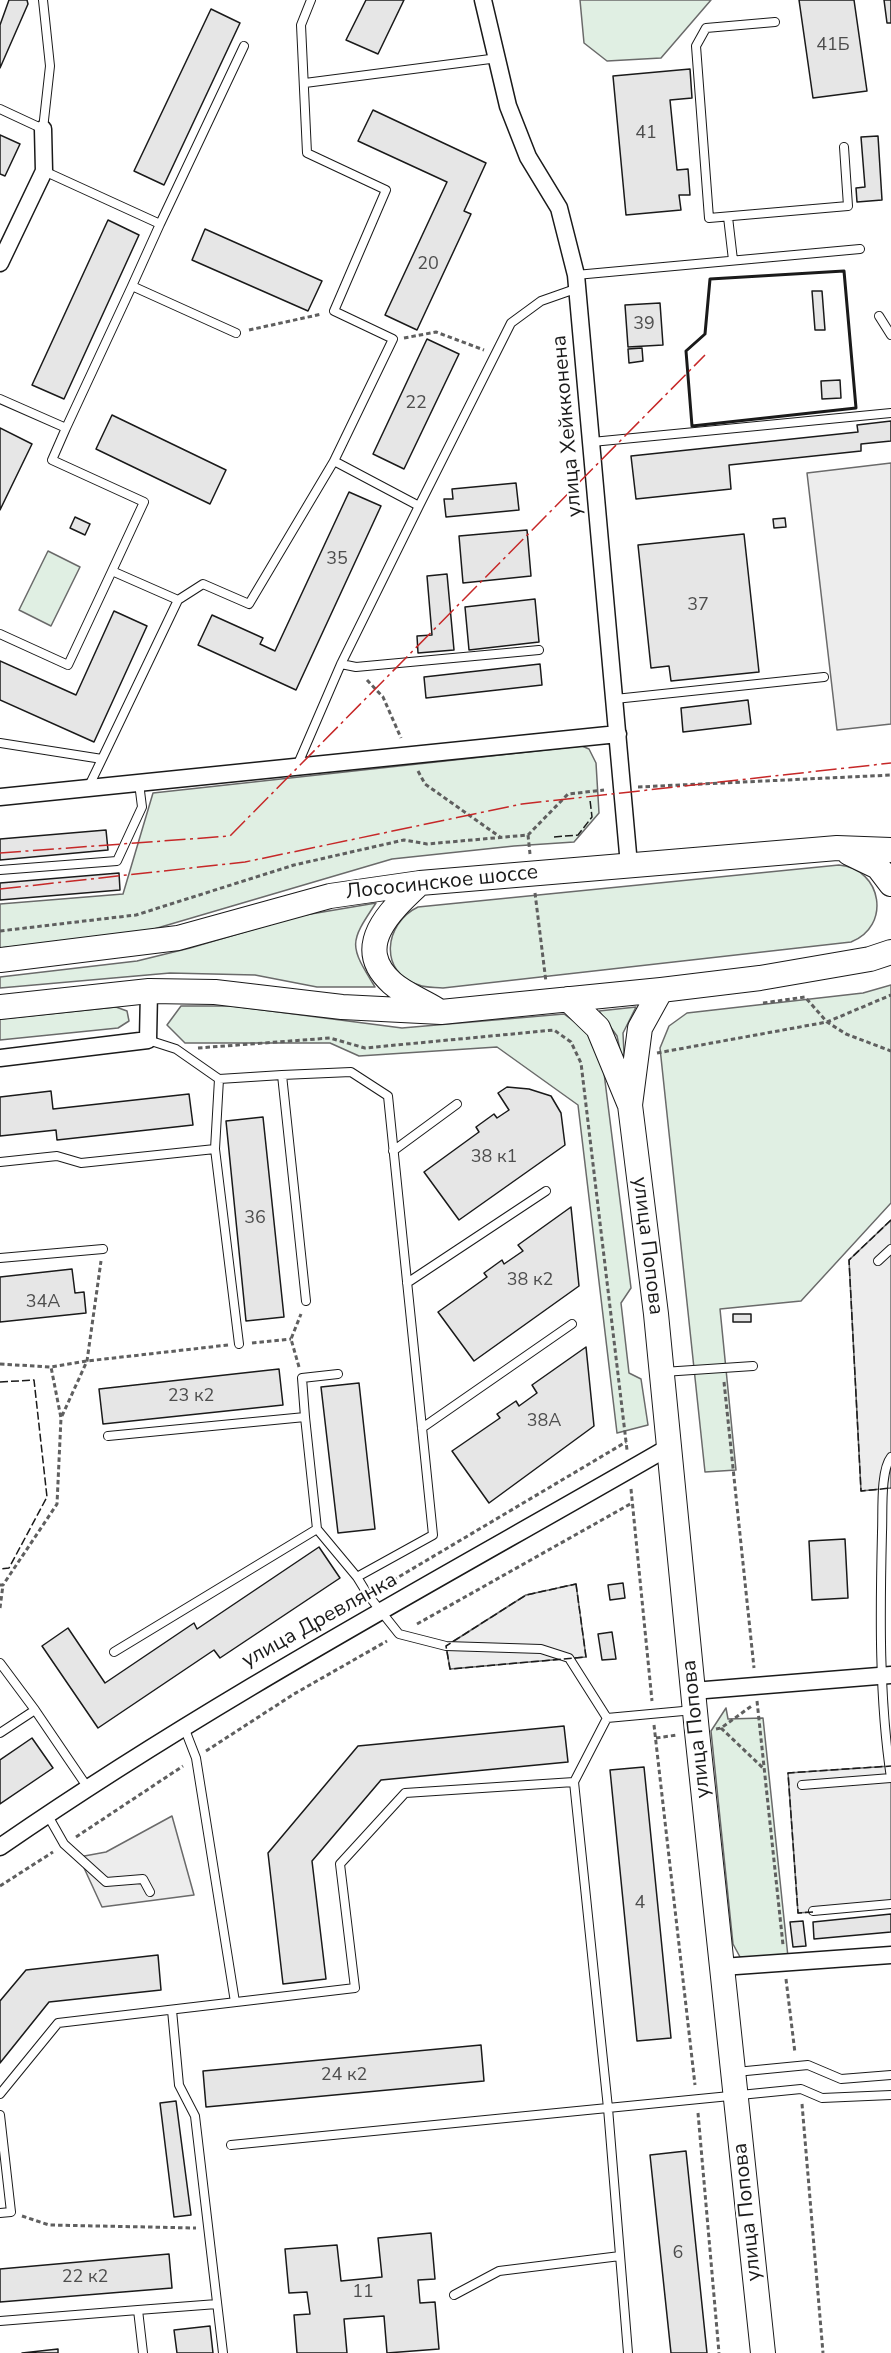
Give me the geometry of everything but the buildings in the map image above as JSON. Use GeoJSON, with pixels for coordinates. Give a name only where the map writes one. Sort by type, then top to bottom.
{"type":"FeatureCollection","features":[{"type":"Feature","properties":{"kind":"street","name":"улица Хейкконена"},"geometry":{"type":"LineString","coordinates":[[483,0],[508,106],[528,157],[559,208],[577,281],[629,865]]}},
{"type":"Feature","properties":{"kind":"street"},"geometry":{"type":"LineString","coordinates":[[490,24],[494,0]]}},
{"type":"Feature","properties":{"kind":"street"},"geometry":{"type":"LineString","coordinates":[[0,263],[44,171],[43,129]]}},
{"type":"Feature","properties":{"kind":"street"},"geometry":{"type":"LineString","coordinates":[[0,797],[618,734]]}},
{"type":"Feature","properties":{"kind":"street"},"geometry":{"type":"LineString","coordinates":[[837,848],[878,867],[891,884]]}},
{"type":"Feature","properties":{"kind":"street","name":"Лососинское шоссе"},"geometry":{"type":"LineString","coordinates":[[0,960],[178,938],[330,896],[420,883],[837,848],[891,850]]}},
{"type":"Feature","properties":{"kind":"street"},"geometry":{"type":"LineString","coordinates":[[420,883],[397,904],[382,922],[374,945],[378,966],[393,984],[441,1012]]}},
{"type":"Feature","properties":{"kind":"street"},"geometry":{"type":"LineString","coordinates":[[0,1007],[148,991],[215,992],[342,1007],[441,1012],[760,978],[880,955],[891,932]]}},
{"type":"Feature","properties":{"kind":"street","name":"улица Попова"},"geometry":{"type":"LineString","coordinates":[[661,990],[640,1028],[630,1105],[662,1372],[694,1701],[763,2353]]}},
{"type":"Feature","properties":{"kind":"street"},"geometry":{"type":"LineString","coordinates":[[0,1058],[148,1040],[148,991]]}},
{"type":"Feature","properties":{"kind":"street","name":"улица Попова"},"geometry":{"type":"LineString","coordinates":[[559,1000],[598,1028],[630,1105]]}},
{"type":"Feature","properties":{"kind":"street","name":"улица Древлянка"},"geometry":{"type":"LineString","coordinates":[[0,1846],[284,1665],[383,1612],[669,1447]]}},
{"type":"Feature","properties":{"kind":"street"},"geometry":{"type":"LineString","coordinates":[[694,1701],[887,1675]]}},
{"type":"Feature","properties":{"kind":"street"},"geometry":{"type":"LineString","coordinates":[[722,1967],[891,1955]]}},
{"type":"Feature","properties":{"kind":"lane"},"geometry":{"type":"LineString","coordinates":[[0,109],[43,129],[51,66],[43,0]]}},
{"type":"Feature","properties":{"kind":"lane"},"geometry":{"type":"LineString","coordinates":[[88,788],[178,600],[203,584],[249,604],[334,461],[393,339],[334,311],[386,190],[307,153],[301,26],[311,0]]}},
{"type":"Feature","properties":{"kind":"lane"},"geometry":{"type":"LineString","coordinates":[[775,22],[706,28],[696,46],[709,218],[848,206],[844,147]]}},
{"type":"Feature","properties":{"kind":"lane"},"geometry":{"type":"LineString","coordinates":[[0,634],[68,664],[144,502],[52,460],[244,46]]}},
{"type":"Feature","properties":{"kind":"lane"},"geometry":{"type":"LineString","coordinates":[[305,83],[498,58]]}},
{"type":"Feature","properties":{"kind":"lane"},"geometry":{"type":"LineString","coordinates":[[44,171],[160,224]]}},
{"type":"Feature","properties":{"kind":"lane"},"geometry":{"type":"LineString","coordinates":[[728,217],[733,260]]}},
{"type":"Feature","properties":{"kind":"lane"},"geometry":{"type":"LineString","coordinates":[[297,767],[341,664],[511,323],[541,301],[577,281],[733,260],[860,249]]}},
{"type":"Feature","properties":{"kind":"lane"},"geometry":{"type":"LineString","coordinates":[[132,286],[236,333]]}},
{"type":"Feature","properties":{"kind":"lane"},"geometry":{"type":"LineString","coordinates":[[879,316],[891,335]]}},
{"type":"Feature","properties":{"kind":"lane"},"geometry":{"type":"LineString","coordinates":[[0,399],[66,428]]}},
{"type":"Feature","properties":{"kind":"lane"},"geometry":{"type":"LineString","coordinates":[[592,442],[891,413]]}},
{"type":"Feature","properties":{"kind":"lane"},"geometry":{"type":"LineString","coordinates":[[334,461],[419,506]]}},
{"type":"Feature","properties":{"kind":"lane"},"geometry":{"type":"LineString","coordinates":[[112,571],[178,600]]}},
{"type":"Feature","properties":{"kind":"lane"},"geometry":{"type":"LineString","coordinates":[[341,664],[356,667],[539,650]]}},
{"type":"Feature","properties":{"kind":"lane"},"geometry":{"type":"LineString","coordinates":[[615,699],[824,677]]}},
{"type":"Feature","properties":{"kind":"lane"},"geometry":{"type":"LineString","coordinates":[[0,743],[102,759]]}},
{"type":"Feature","properties":{"kind":"lane"},"geometry":{"type":"LineString","coordinates":[[0,870],[117,861],[141,807],[139,783]]}},
{"type":"Feature","properties":{"kind":"lane"},"geometry":{"type":"LineString","coordinates":[[148,1040],[176,1049],[219,1079],[351,1072],[388,1096],[433,1535],[357,1577]]}},
{"type":"Feature","properties":{"kind":"lane"},"geometry":{"type":"LineString","coordinates":[[282,1075],[306,1301]]}},
{"type":"Feature","properties":{"kind":"lane"},"geometry":{"type":"LineString","coordinates":[[219,1079],[215,1149],[239,1344]]}},
{"type":"Feature","properties":{"kind":"lane"},"geometry":{"type":"LineString","coordinates":[[393,1151],[457,1104]]}},
{"type":"Feature","properties":{"kind":"lane"},"geometry":{"type":"LineString","coordinates":[[0,1162],[57,1156],[81,1163],[215,1149]]}},
{"type":"Feature","properties":{"kind":"lane"},"geometry":{"type":"LineString","coordinates":[[407,1283],[546,1191]]}},
{"type":"Feature","properties":{"kind":"lane"},"geometry":{"type":"LineString","coordinates":[[0,1258],[103,1249]]}},
{"type":"Feature","properties":{"kind":"lane"},"geometry":{"type":"LineString","coordinates":[[878,1261],[891,1249]]}},
{"type":"Feature","properties":{"kind":"lane"},"geometry":{"type":"LineString","coordinates":[[422,1428],[572,1324]]}},
{"type":"Feature","properties":{"kind":"lane"},"geometry":{"type":"LineString","coordinates":[[662,1372],[753,1365]]}},
{"type":"Feature","properties":{"kind":"lane"},"geometry":{"type":"LineString","coordinates":[[338,1374],[302,1378],[316,1529],[357,1577],[368,1595],[399,1634],[446,1646],[541,1649],[569,1658],[607,1718]]}},
{"type":"Feature","properties":{"kind":"lane"},"geometry":{"type":"LineString","coordinates":[[108,1436],[305,1417]]}},
{"type":"Feature","properties":{"kind":"lane"},"geometry":{"type":"LineString","coordinates":[[802,1785],[891,1778],[887,1675],[880,1610],[884,1488],[889,1457],[891,1457]]}},
{"type":"Feature","properties":{"kind":"lane"},"geometry":{"type":"LineString","coordinates":[[114,1652],[316,1529]]}},
{"type":"Feature","properties":{"kind":"lane"},"geometry":{"type":"LineString","coordinates":[[880,1610],[891,1609]]}},
{"type":"Feature","properties":{"kind":"lane"},"geometry":{"type":"LineString","coordinates":[[0,1663],[88,1788]]}},
{"type":"Feature","properties":{"kind":"lane"},"geometry":{"type":"LineString","coordinates":[[607,1718],[653,1714],[694,1701]]}},
{"type":"Feature","properties":{"kind":"lane"},"geometry":{"type":"LineString","coordinates":[[0,1733],[35,1710]]}},
{"type":"Feature","properties":{"kind":"lane"},"geometry":{"type":"LineString","coordinates":[[607,1718],[574,1782],[608,2108],[628,2353]]}},
{"type":"Feature","properties":{"kind":"lane"},"geometry":{"type":"LineString","coordinates":[[184,1727],[196,1758],[235,2002]]}},
{"type":"Feature","properties":{"kind":"lane"},"geometry":{"type":"LineString","coordinates":[[0,2094],[58,2023],[355,1988],[340,1864],[405,1793],[574,1782]]}},
{"type":"Feature","properties":{"kind":"lane"},"geometry":{"type":"LineString","coordinates":[[47,1814],[64,1844],[106,1882],[143,1879],[150,1893]]}},
{"type":"Feature","properties":{"kind":"lane"},"geometry":{"type":"LineString","coordinates":[[813,1911],[891,1904]]}},
{"type":"Feature","properties":{"kind":"lane"},"geometry":{"type":"LineString","coordinates":[[172,2010],[179,2085],[195,2116],[223,2353]]}},
{"type":"Feature","properties":{"kind":"lane"},"geometry":{"type":"LineString","coordinates":[[231,2145],[696,2098],[734,2083],[798,2066],[808,2065],[841,2079],[891,2075]]}},
{"type":"Feature","properties":{"kind":"lane"},"geometry":{"type":"LineString","coordinates":[[734,2083],[801,2089],[822,2098],[891,2096]]}},
{"type":"Feature","properties":{"kind":"lane"},"geometry":{"type":"LineString","coordinates":[[0,2115],[11,2212],[0,2213]]}},
{"type":"Feature","properties":{"kind":"lane"},"geometry":{"type":"LineString","coordinates":[[454,2295],[499,2271],[620,2256]]}},
{"type":"Feature","properties":{"kind":"lane"},"geometry":{"type":"LineString","coordinates":[[0,2321],[217,2304]]}},
{"type":"Feature","properties":{"kind":"lane"},"geometry":{"type":"LineString","coordinates":[[138,2310],[143,2353]]}},
{"type":"Feature","properties":{"kind":"path"},"geometry":{"type":"LineString","coordinates":[[236,333],[334,311]]}},
{"type":"Feature","properties":{"kind":"path"},"geometry":{"type":"LineString","coordinates":[[393,339],[436,332],[494,354]]}},
{"type":"Feature","properties":{"kind":"path"},"geometry":{"type":"LineString","coordinates":[[0,932],[136,915],[294,865],[404,840],[427,844],[528,835],[568,794],[622,788],[891,775]]}},
{"type":"Feature","properties":{"kind":"path"},"geometry":{"type":"LineString","coordinates":[[528,835],[532,873],[559,1000],[554,1030]]}},
{"type":"Feature","properties":{"kind":"path"},"geometry":{"type":"LineString","coordinates":[[665,1052],[827,1022],[891,995]]}},
{"type":"Feature","properties":{"kind":"path"},"geometry":{"type":"LineString","coordinates":[[763,1003],[804,998],[827,1022],[846,1034],[891,1051]]}},
{"type":"Feature","properties":{"kind":"path"},"geometry":{"type":"LineString","coordinates":[[176,1049],[330,1038],[365,1048],[554,1030],[571,1042],[581,1063],[626,1442],[368,1595]]}},
{"type":"Feature","properties":{"kind":"path"},"geometry":{"type":"LineString","coordinates":[[61,1418],[87,1360],[103,1249]]}},
{"type":"Feature","properties":{"kind":"path"},"geometry":{"type":"LineString","coordinates":[[302,1378],[291,1340],[306,1301]]}},
{"type":"Feature","properties":{"kind":"path"},"geometry":{"type":"LineString","coordinates":[[0,1364],[51,1367],[87,1360],[291,1340]]}},
{"type":"Feature","properties":{"kind":"path"},"geometry":{"type":"LineString","coordinates":[[0,1608],[2,1585],[57,1504],[61,1418],[51,1367]]}},
{"type":"Feature","properties":{"kind":"path"},"geometry":{"type":"LineString","coordinates":[[632,1503],[696,2098],[719,2353]]}},
{"type":"Feature","properties":{"kind":"path"},"geometry":{"type":"LineString","coordinates":[[721,1728],[764,1769]]}},
{"type":"Feature","properties":{"kind":"path"},"geometry":{"type":"LineString","coordinates":[[0,1886],[196,1758]]}},
{"type":"Feature","properties":{"kind":"path"},"geometry":{"type":"LineString","coordinates":[[793,2039],[798,2066]]}},
{"type":"Feature","properties":{"kind":"path"},"geometry":{"type":"LineString","coordinates":[[801,2089],[823,2353]]}},
{"type":"Feature","properties":{"kind":"path"},"geometry":{"type":"LineString","coordinates":[[11,2212],[49,2225],[208,2228]]}},
{"type":"Feature","properties":{"kind":"green space"},"geometry":{"type":"Polygon","coordinates":[[[580,0],[711,0],[661,58],[607,61],[584,43],[580,0]]]}},
{"type":"Feature","properties":{"kind":"green space"},"geometry":{"type":"Polygon","coordinates":[[[48,551],[80,567],[51,626],[19,610],[48,551]]]}},
{"type":"Feature","properties":{"kind":"green space"},"geometry":{"type":"Polygon","coordinates":[[[582,746],[589,749],[596,763],[599,813],[574,842],[392,859],[137,934],[0,948],[0,904],[123,894],[153,793],[582,746]]]}},
{"type":"Feature","properties":{"kind":"green space"},"geometry":{"type":"Polygon","coordinates":[[[839,865],[854,869],[865,877],[873,887],[876,899],[876,912],[872,924],[864,935],[851,942],[443,988],[422,986],[406,979],[397,970],[392,959],[390,948],[398,924],[418,907],[839,865]]]}},
{"type":"Feature","properties":{"kind":"green space"},"geometry":{"type":"Polygon","coordinates":[[[376,903],[361,927],[356,944],[360,962],[375,987],[317,987],[255,975],[170,973],[0,988],[0,977],[137,961],[299,916],[376,903]]]}},
{"type":"Feature","properties":{"kind":"green space"},"geometry":{"type":"Polygon","coordinates":[[[891,985],[891,1203],[801,1301],[720,1309],[736,1470],[705,1472],[660,1048],[669,1026],[687,1013],[863,993],[891,985]]]}},
{"type":"Feature","properties":{"kind":"green space"},"geometry":{"type":"Polygon","coordinates":[[[181,1006],[232,1006],[402,1028],[564,1014],[590,1033],[604,1073],[631,1288],[621,1303],[629,1373],[641,1379],[648,1425],[617,1433],[578,1105],[497,1047],[359,1056],[330,1043],[185,1043],[167,1025],[181,1006]]]}},
{"type":"Feature","properties":{"kind":"green space"},"geometry":{"type":"Polygon","coordinates":[[[116,1007],[127,1011],[129,1021],[118,1028],[0,1040],[0,1019],[116,1007]]]}},
{"type":"Feature","properties":{"kind":"green space"},"geometry":{"type":"Polygon","coordinates":[[[636,1007],[623,1033],[625,1074],[617,1036],[599,1011],[636,1007]]]}},
{"type":"Feature","properties":{"kind":"green space"},"geometry":{"type":"Polygon","coordinates":[[[726,1708],[728,1719],[763,1718],[788,1957],[752,1960],[740,1957],[733,1944],[711,1731],[726,1708]]]}},
{"type":"Feature","properties":{"kind":"shaded area"},"geometry":{"type":"Polygon","coordinates":[[[891,463],[891,724],[837,730],[807,473],[891,463]]]}},
{"type":"Feature","properties":{"kind":"shaded area"},"geometry":{"type":"Polygon","coordinates":[[[891,1220],[891,1488],[861,1491],[849,1260],[891,1220]]]}},
{"type":"Feature","properties":{"kind":"shaded area"},"geometry":{"type":"Polygon","coordinates":[[[576,1584],[586,1657],[450,1669],[446,1646],[526,1595],[576,1584]]]}},
{"type":"Feature","properties":{"kind":"shaded area"},"geometry":{"type":"Polygon","coordinates":[[[891,1766],[891,1906],[798,1913],[788,1773],[891,1766]]]}},
{"type":"Feature","properties":{"kind":"shaded area"},"geometry":{"type":"Polygon","coordinates":[[[172,1816],[194,1895],[102,1907],[79,1857],[106,1852],[172,1816]]]}},
{"type":"Feature","properties":{"kind":"fence"},"geometry":{"type":"LineString","coordinates":[[554,837],[578,835],[592,817],[590,800]]}},
{"type":"Feature","properties":{"kind":"fence"},"geometry":{"type":"LineString","coordinates":[[891,1220],[849,1260],[861,1491],[891,1488]]}},
{"type":"Feature","properties":{"kind":"fence"},"geometry":{"type":"LineString","coordinates":[[0,1382],[34,1380],[47,1497],[9,1568],[0,1569]]}},
{"type":"Feature","properties":{"kind":"fence"},"geometry":{"type":"LineString","coordinates":[[576,1584],[586,1657],[450,1669],[446,1646],[526,1595],[576,1584]]}},
{"type":"Feature","properties":{"kind":"fence"},"geometry":{"type":"LineString","coordinates":[[813,1912],[798,1913],[788,1773],[891,1766]]}},
{"type":"Feature","properties":{"kind":"wall"},"geometry":{"type":"LineString","coordinates":[[844,271],[856,408],[692,426],[686,351],[705,334],[710,279],[844,271]]}},
{"type":"Feature","properties":{"kind":"power"},"geometry":{"type":"LineString","coordinates":[[0,853],[230,836],[705,355]]}},
{"type":"Feature","properties":{"kind":"power"},"geometry":{"type":"LineString","coordinates":[[0,889],[245,862],[522,804],[891,763]]}}]}
